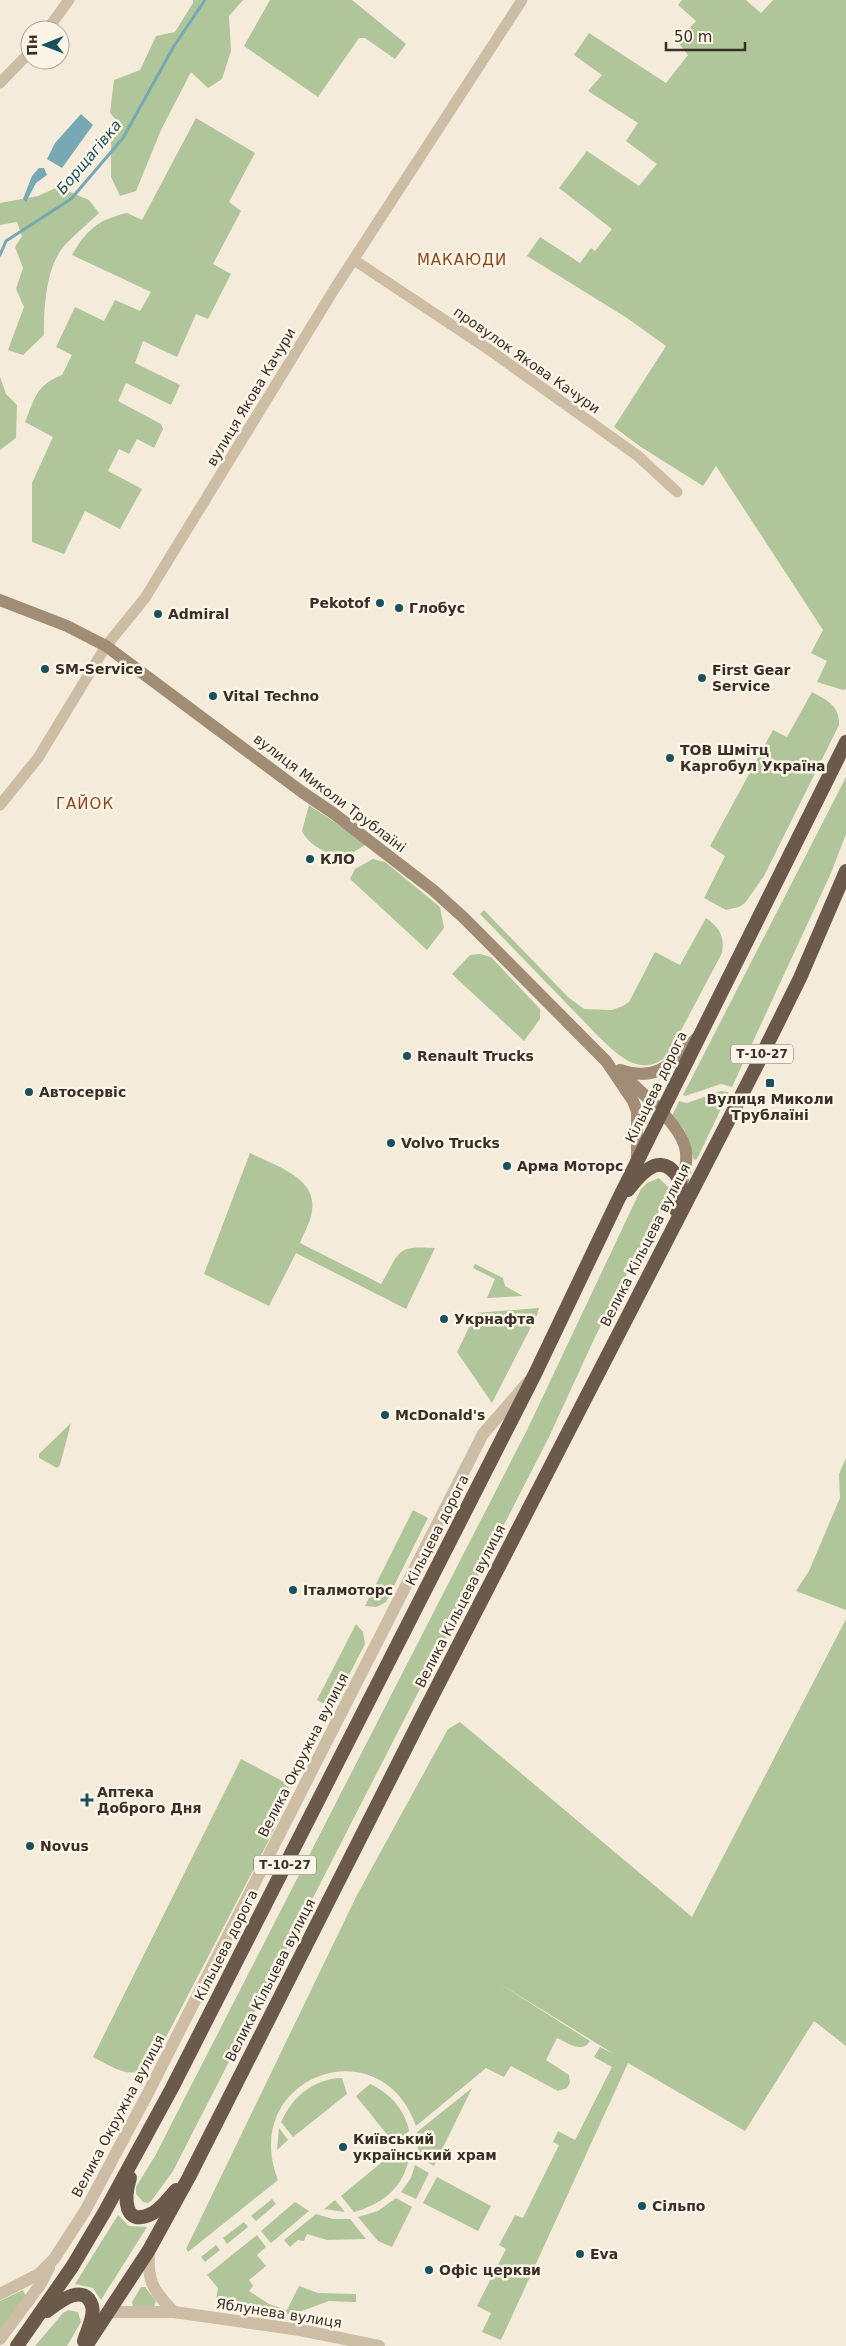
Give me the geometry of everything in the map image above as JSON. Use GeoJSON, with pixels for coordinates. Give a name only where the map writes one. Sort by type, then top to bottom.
{"type":"FeatureCollection","features":[{"type":"Feature","properties":{"kind":"highway","name":"Кільцева дорога"},"geometry":{"type":"LineString","coordinates":[[17,2346],[72,2267],[137,2154],[535,1374],[661,1112],[846,742]]}},
{"type":"Feature","properties":{"kind":"highway","name":"Велика Кільцева вулиця"},"geometry":{"type":"LineString","coordinates":[[84,2346],[149,2250],[189,2177],[800,978],[846,871]]}},
{"type":"Feature","properties":{"kind":"highway"},"geometry":{"type":"LineString","coordinates":[[618,1200],[649,1168],[658,1164],[669,1167],[675,1172],[681,1190],[670,1232]]}},
{"type":"Feature","properties":{"kind":"highway"},"geometry":{"type":"LineString","coordinates":[[137,2154],[126,2191],[125,2202],[129,2212],[137,2216],[146,2216],[155,2212],[189,2177]]}},
{"type":"Feature","properties":{"kind":"highway"},"geometry":{"type":"LineString","coordinates":[[38,2318],[66,2296],[77,2294],[87,2298],[92,2306],[92,2316],[84,2346]]}},
{"type":"Feature","properties":{"kind":"main road","name":"вулиця Миколи Трублаїні"},"geometry":{"type":"LineString","coordinates":[[0,600],[66,626],[106,646],[333,813],[433,890],[464,918],[606,1061],[634,1101],[637,1112],[637,1161]]}},
{"type":"Feature","properties":{"kind":"main road","name":"вулиця Миколи Трублаїні"},"geometry":{"type":"LineString","coordinates":[[606,1061],[618,1069],[634,1075],[653,1073],[663,1069],[698,1037]]}},
{"type":"Feature","properties":{"kind":"main road"},"geometry":{"type":"LineString","coordinates":[[618,1069],[674,1124],[686,1148],[686,1164],[681,1190]]}},
{"type":"Feature","properties":{"kind":"street"},"geometry":{"type":"LineString","coordinates":[[54,20],[68,0]]}},
{"type":"Feature","properties":{"kind":"street","name":"вулиця Якова Качури"},"geometry":{"type":"LineString","coordinates":[[0,805],[38,758],[106,646],[145,598],[335,288],[522,0]]}},
{"type":"Feature","properties":{"kind":"street"},"geometry":{"type":"LineString","coordinates":[[0,83],[20,62]]}},
{"type":"Feature","properties":{"kind":"street","name":"провулок Якова Качури"},"geometry":{"type":"LineString","coordinates":[[354,260],[491,351],[638,456],[677,492]]}},
{"type":"Feature","properties":{"kind":"street","name":"Велика Окружна вулиця"},"geometry":{"type":"LineString","coordinates":[[0,2294],[34,2277],[54,2259],[84,2212],[147,2095],[483,1434],[535,1374]]}},
{"type":"Feature","properties":{"kind":"street"},"geometry":{"type":"LineString","coordinates":[[149,2250],[148,2270],[150,2282],[174,2312]]}},
{"type":"Feature","properties":{"kind":"street"},"geometry":{"type":"LineString","coordinates":[[0,2340],[40,2285],[54,2259]]}},
{"type":"Feature","properties":{"kind":"street","name":"Яблунева вулиця"},"geometry":{"type":"LineString","coordinates":[[108,2312],[174,2312],[300,2330],[379,2346]]}},
{"type":"Feature","properties":{"kind":"green space"},"geometry":{"type":"Polygon","coordinates":[[[193,0],[243,0],[229,16],[231,51],[222,79],[208,88],[191,72],[161,130],[136,191],[120,196],[111,177],[111,137],[120,124],[110,113],[114,80],[140,70],[156,36],[175,32],[193,0]]]}},
{"type":"Feature","properties":{"kind":"green space"},"geometry":{"type":"Polygon","coordinates":[[[270,0],[352,0],[406,44],[395,59],[365,38],[359,38],[318,97],[244,46],[270,0]]]}},
{"type":"Feature","properties":{"kind":"green space"},"geometry":{"type":"Polygon","coordinates":[[[682,0],[746,0],[761,13],[773,0],[846,0],[846,689],[843,690],[817,682],[827,661],[811,653],[823,630],[716,466],[703,486],[641,447],[614,427],[666,346],[627,318],[527,256],[540,237],[580,263],[591,248],[595,251],[612,229],[559,188],[587,151],[639,186],[657,164],[626,141],[638,123],[588,91],[602,75],[574,55],[589,33],[666,83],[688,55],[677,41],[696,21],[678,5],[682,0]]]}},
{"type":"Feature","properties":{"kind":"green space"},"geometry":{"type":"Polygon","coordinates":[[[196,118],[255,153],[229,202],[241,211],[213,264],[231,274],[208,319],[196,314],[177,357],[143,341],[135,363],[180,385],[171,405],[126,383],[118,401],[161,424],[163,429],[154,448],[137,439],[129,454],[119,449],[108,471],[142,489],[120,529],[85,511],[64,554],[32,542],[32,483],[53,437],[25,422],[38,393],[47,383],[62,375],[72,355],[56,347],[75,307],[104,321],[115,300],[140,311],[151,292],[72,255],[88,232],[108,219],[127,213],[142,220],[196,118]]]}},
{"type":"Feature","properties":{"kind":"green space"},"geometry":{"type":"Polygon","coordinates":[[[58,187],[89,200],[99,213],[58,254],[47,288],[44,335],[23,355],[8,350],[24,307],[16,289],[23,268],[15,247],[22,236],[17,222],[0,225],[0,203],[38,196],[58,187]]]}},
{"type":"Feature","properties":{"kind":"green space"},"geometry":{"type":"Polygon","coordinates":[[[0,377],[6,394],[17,405],[16,438],[0,450],[0,377]]]}},
{"type":"Feature","properties":{"kind":"green space"},"geometry":{"type":"Polygon","coordinates":[[[812,692],[835,708],[839,718],[839,725],[764,876],[745,903],[739,907],[726,910],[704,898],[725,856],[710,846],[773,730],[787,737],[812,692]]]}},
{"type":"Feature","properties":{"kind":"green space"},"geometry":{"type":"Polygon","coordinates":[[[846,777],[846,834],[831,873],[732,1087],[721,1084],[685,1096],[683,1095],[846,777]]]}},
{"type":"Feature","properties":{"kind":"green space"},"geometry":{"type":"Polygon","coordinates":[[[309,805],[367,844],[349,854],[342,855],[321,850],[315,846],[302,831],[309,805]]]}},
{"type":"Feature","properties":{"kind":"green space"},"geometry":{"type":"Polygon","coordinates":[[[373,859],[385,862],[440,907],[444,928],[427,950],[350,879],[355,869],[373,859]]]}},
{"type":"Feature","properties":{"kind":"green space"},"geometry":{"type":"Polygon","coordinates":[[[484,910],[568,997],[584,1009],[612,1010],[629,1002],[655,952],[680,965],[706,918],[720,932],[723,942],[722,953],[668,1055],[658,1062],[640,1065],[631,1062],[614,1051],[599,1037],[480,914],[484,910]]]}},
{"type":"Feature","properties":{"kind":"green space"},"geometry":{"type":"Polygon","coordinates":[[[480,954],[491,957],[540,1009],[540,1019],[524,1041],[452,974],[470,955],[480,954]]]}},
{"type":"Feature","properties":{"kind":"green space"},"geometry":{"type":"Polygon","coordinates":[[[721,1091],[729,1092],[697,1159],[694,1160],[684,1129],[672,1116],[679,1101],[687,1103],[721,1091]]]}},
{"type":"Feature","properties":{"kind":"green space"},"geometry":{"type":"Polygon","coordinates":[[[250,1153],[292,1174],[308,1189],[312,1199],[312,1210],[309,1223],[300,1243],[381,1284],[400,1253],[412,1248],[435,1248],[406,1309],[296,1253],[269,1306],[204,1274],[250,1153]]]}},
{"type":"Feature","properties":{"kind":"green space"},"geometry":{"type":"Polygon","coordinates":[[[659,1178],[668,1187],[668,1193],[596,1335],[549,1437],[173,2171],[152,2200],[148,2203],[143,2202],[136,2194],[136,2187],[155,2156],[528,1428],[641,1189],[647,1183],[659,1178]]]}},
{"type":"Feature","properties":{"kind":"green space"},"geometry":{"type":"Polygon","coordinates":[[[475,1264],[503,1278],[505,1286],[523,1296],[487,1298],[495,1279],[473,1268],[475,1264]]]}},
{"type":"Feature","properties":{"kind":"green space"},"geometry":{"type":"Polygon","coordinates":[[[539,1308],[492,1403],[457,1352],[476,1313],[539,1308]]]}},
{"type":"Feature","properties":{"kind":"green space"},"geometry":{"type":"Polygon","coordinates":[[[71,1423],[60,1465],[57,1468],[39,1458],[39,1454],[71,1423]]]}},
{"type":"Feature","properties":{"kind":"green space"},"geometry":{"type":"Polygon","coordinates":[[[846,1458],[846,1610],[796,1591],[809,1571],[840,1498],[839,1474],[846,1458]]]}},
{"type":"Feature","properties":{"kind":"green space"},"geometry":{"type":"Polygon","coordinates":[[[413,1510],[428,1518],[386,1602],[377,1607],[365,1606],[413,1510]]]}},
{"type":"Feature","properties":{"kind":"green space"},"geometry":{"type":"Polygon","coordinates":[[[846,1619],[846,2046],[814,2021],[745,2131],[628,2063],[501,2340],[482,2332],[491,2313],[477,2306],[506,2249],[499,2245],[515,2215],[523,2218],[559,2145],[553,2142],[558,2131],[575,2140],[612,2067],[594,2057],[600,2047],[614,2054],[497,1982],[590,2041],[587,2045],[579,2047],[570,2045],[557,2038],[546,2060],[569,2075],[570,2082],[567,2088],[558,2091],[511,2066],[504,2077],[486,2068],[416,2126],[398,2095],[374,2077],[346,2071],[318,2077],[295,2091],[278,2114],[271,2144],[278,2180],[188,2252],[186,2249],[357,1895],[448,1729],[460,1722],[692,1917],[846,1619]]]}},
{"type":"Feature","properties":{"kind":"green space"},"geometry":{"type":"Polygon","coordinates":[[[356,1624],[363,1632],[365,1644],[332,1708],[317,1700],[356,1624]]]}},
{"type":"Feature","properties":{"kind":"green space"},"geometry":{"type":"Polygon","coordinates":[[[241,1759],[288,1784],[290,1794],[270,1838],[151,2066],[136,2072],[122,2071],[93,2057],[241,1759]]]}},
{"type":"Feature","properties":{"kind":"green space"},"geometry":{"type":"Polygon","coordinates":[[[342,2078],[347,2094],[293,2137],[281,2122],[292,2104],[313,2086],[332,2079],[342,2078]]]}},
{"type":"Feature","properties":{"kind":"green space"},"geometry":{"type":"Polygon","coordinates":[[[370,2084],[384,2092],[396,2103],[407,2123],[409,2131],[394,2143],[356,2096],[370,2084]]]}},
{"type":"Feature","properties":{"kind":"green space"},"geometry":{"type":"Polygon","coordinates":[[[472,2088],[434,2166],[418,2157],[417,2132],[472,2088]]]}},
{"type":"Feature","properties":{"kind":"green space"},"geometry":{"type":"Polygon","coordinates":[[[279,2128],[288,2140],[277,2150],[279,2128]]]}},
{"type":"Feature","properties":{"kind":"green space"},"geometry":{"type":"Polygon","coordinates":[[[393,2153],[408,2162],[401,2180],[381,2200],[354,2212],[341,2196],[393,2153]]]}},
{"type":"Feature","properties":{"kind":"green space"},"geometry":{"type":"Polygon","coordinates":[[[415,2165],[429,2173],[416,2199],[401,2192],[411,2178],[415,2165]]]}},
{"type":"Feature","properties":{"kind":"green space"},"geometry":{"type":"Polygon","coordinates":[[[437,2177],[491,2206],[478,2231],[423,2203],[437,2177]]]}},
{"type":"Feature","properties":{"kind":"green space"},"geometry":{"type":"Polygon","coordinates":[[[396,2198],[412,2207],[392,2247],[378,2241],[358,2217],[378,2211],[396,2198]]]}},
{"type":"Feature","properties":{"kind":"green space"},"geometry":{"type":"Polygon","coordinates":[[[272,2199],[276,2204],[256,2221],[251,2216],[272,2199]]]}},
{"type":"Feature","properties":{"kind":"green space"},"geometry":{"type":"Polygon","coordinates":[[[335,2200],[345,2212],[324,2209],[335,2200]]]}},
{"type":"Feature","properties":{"kind":"green space"},"geometry":{"type":"Polygon","coordinates":[[[295,2202],[309,2211],[271,2243],[261,2231],[295,2202]]]}},
{"type":"Feature","properties":{"kind":"green space"},"geometry":{"type":"Polygon","coordinates":[[[316,2214],[333,2219],[350,2219],[366,2239],[327,2240],[307,2234],[304,2241],[298,2240],[290,2247],[284,2240],[316,2214]]]}},
{"type":"Feature","properties":{"kind":"green space"},"geometry":{"type":"Polygon","coordinates":[[[118,2215],[129,2226],[147,2227],[101,2300],[93,2288],[75,2284],[118,2215]]]}},
{"type":"Feature","properties":{"kind":"green space"},"geometry":{"type":"Polygon","coordinates":[[[244,2222],[248,2227],[227,2244],[223,2238],[244,2222]]]}},
{"type":"Feature","properties":{"kind":"green space"},"geometry":{"type":"Polygon","coordinates":[[[257,2235],[266,2247],[257,2255],[266,2266],[249,2280],[253,2286],[249,2291],[269,2304],[287,2310],[299,2286],[318,2293],[356,2294],[356,2302],[329,2301],[291,2315],[216,2300],[218,2288],[207,2275],[257,2235]]]}},
{"type":"Feature","properties":{"kind":"green space"},"geometry":{"type":"Polygon","coordinates":[[[216,2245],[220,2250],[205,2262],[201,2257],[216,2245]]]}},
{"type":"Feature","properties":{"kind":"green space"},"geometry":{"type":"Polygon","coordinates":[[[141,2287],[145,2287],[156,2301],[154,2306],[133,2306],[132,2302],[141,2287]]]}},
{"type":"Feature","properties":{"kind":"green space"},"geometry":{"type":"Polygon","coordinates":[[[23,2290],[26,2297],[0,2332],[0,2301],[23,2290]]]}},
{"type":"Feature","properties":{"kind":"green space"},"geometry":{"type":"Polygon","coordinates":[[[68,2310],[78,2312],[81,2322],[67,2346],[35,2346],[63,2313],[68,2310]]]}},
{"type":"Feature","properties":{"kind":"water"},"geometry":{"type":"Polygon","coordinates":[[[81,114],[93,125],[62,168],[47,159],[55,143],[81,114]]]}},
{"type":"Feature","properties":{"kind":"water"},"geometry":{"type":"Polygon","coordinates":[[[39,168],[44,168],[47,175],[36,183],[26,202],[23,199],[32,176],[39,168]]]}},
{"type":"Feature","properties":{"kind":"waterway","name":"Борщагівка"},"geometry":{"type":"LineString","coordinates":[[0,255],[6,241],[71,199],[123,138],[174,46],[205,0]]}},
{"type":"Feature","properties":{"kind":"place","name":"Pekotof"},"geometry":{"type":"Point","coordinates":[380,603]}},
{"type":"Feature","properties":{"kind":"place","name":"Глобус"},"geometry":{"type":"Point","coordinates":[399,608]}},
{"type":"Feature","properties":{"kind":"place","name":"Admiral"},"geometry":{"type":"Point","coordinates":[158,614]}},
{"type":"Feature","properties":{"kind":"place","name":"SM-Service"},"geometry":{"type":"Point","coordinates":[45,669]}},
{"type":"Feature","properties":{"kind":"place","name":"First Gear Service"},"geometry":{"type":"Point","coordinates":[702,678]}},
{"type":"Feature","properties":{"kind":"place","name":"Vital Techno"},"geometry":{"type":"Point","coordinates":[213,696]}},
{"type":"Feature","properties":{"kind":"place","name":"ТОВ Шмітц Каргобул Україна"},"geometry":{"type":"Point","coordinates":[670,758]}},
{"type":"Feature","properties":{"kind":"place","name":"КЛО"},"geometry":{"type":"Point","coordinates":[310,859]}},
{"type":"Feature","properties":{"kind":"place","name":"Renault Trucks"},"geometry":{"type":"Point","coordinates":[407,1056]}},
{"type":"Feature","properties":{"kind":"place","name":"Вулиця Миколи Трублаїні"},"geometry":{"type":"Point","coordinates":[770,1083]}},
{"type":"Feature","properties":{"kind":"place","name":"Автосервіс"},"geometry":{"type":"Point","coordinates":[29,1092]}},
{"type":"Feature","properties":{"kind":"place","name":"Volvo Trucks"},"geometry":{"type":"Point","coordinates":[391,1143]}},
{"type":"Feature","properties":{"kind":"place","name":"Арма Моторс"},"geometry":{"type":"Point","coordinates":[507,1166]}},
{"type":"Feature","properties":{"kind":"place","name":"Укрнафта"},"geometry":{"type":"Point","coordinates":[444,1319]}},
{"type":"Feature","properties":{"kind":"place","name":"McDonald's"},"geometry":{"type":"Point","coordinates":[385,1415]}},
{"type":"Feature","properties":{"kind":"place","name":"Італмоторс"},"geometry":{"type":"Point","coordinates":[293,1590]}},
{"type":"Feature","properties":{"kind":"place","name":"Аптека Доброго Дня"},"geometry":{"type":"Point","coordinates":[87,1800]}},
{"type":"Feature","properties":{"kind":"place","name":"Novus"},"geometry":{"type":"Point","coordinates":[30,1846]}},
{"type":"Feature","properties":{"kind":"place","name":"Київський український храм"},"geometry":{"type":"Point","coordinates":[343,2147]}},
{"type":"Feature","properties":{"kind":"place","name":"Сільпо"},"geometry":{"type":"Point","coordinates":[642,2206]}},
{"type":"Feature","properties":{"kind":"place","name":"Eva"},"geometry":{"type":"Point","coordinates":[580,2254]}},
{"type":"Feature","properties":{"kind":"place","name":"Офіс церкви"},"geometry":{"type":"Point","coordinates":[429,2270]}},
{"type":"Feature","properties":{"kind":"district","name":"МАКАЮДИ"},"geometry":{"type":"Point","coordinates":[462,260]}},
{"type":"Feature","properties":{"kind":"district","name":"ГАЙОК"},"geometry":{"type":"Point","coordinates":[85,804]}}]}
